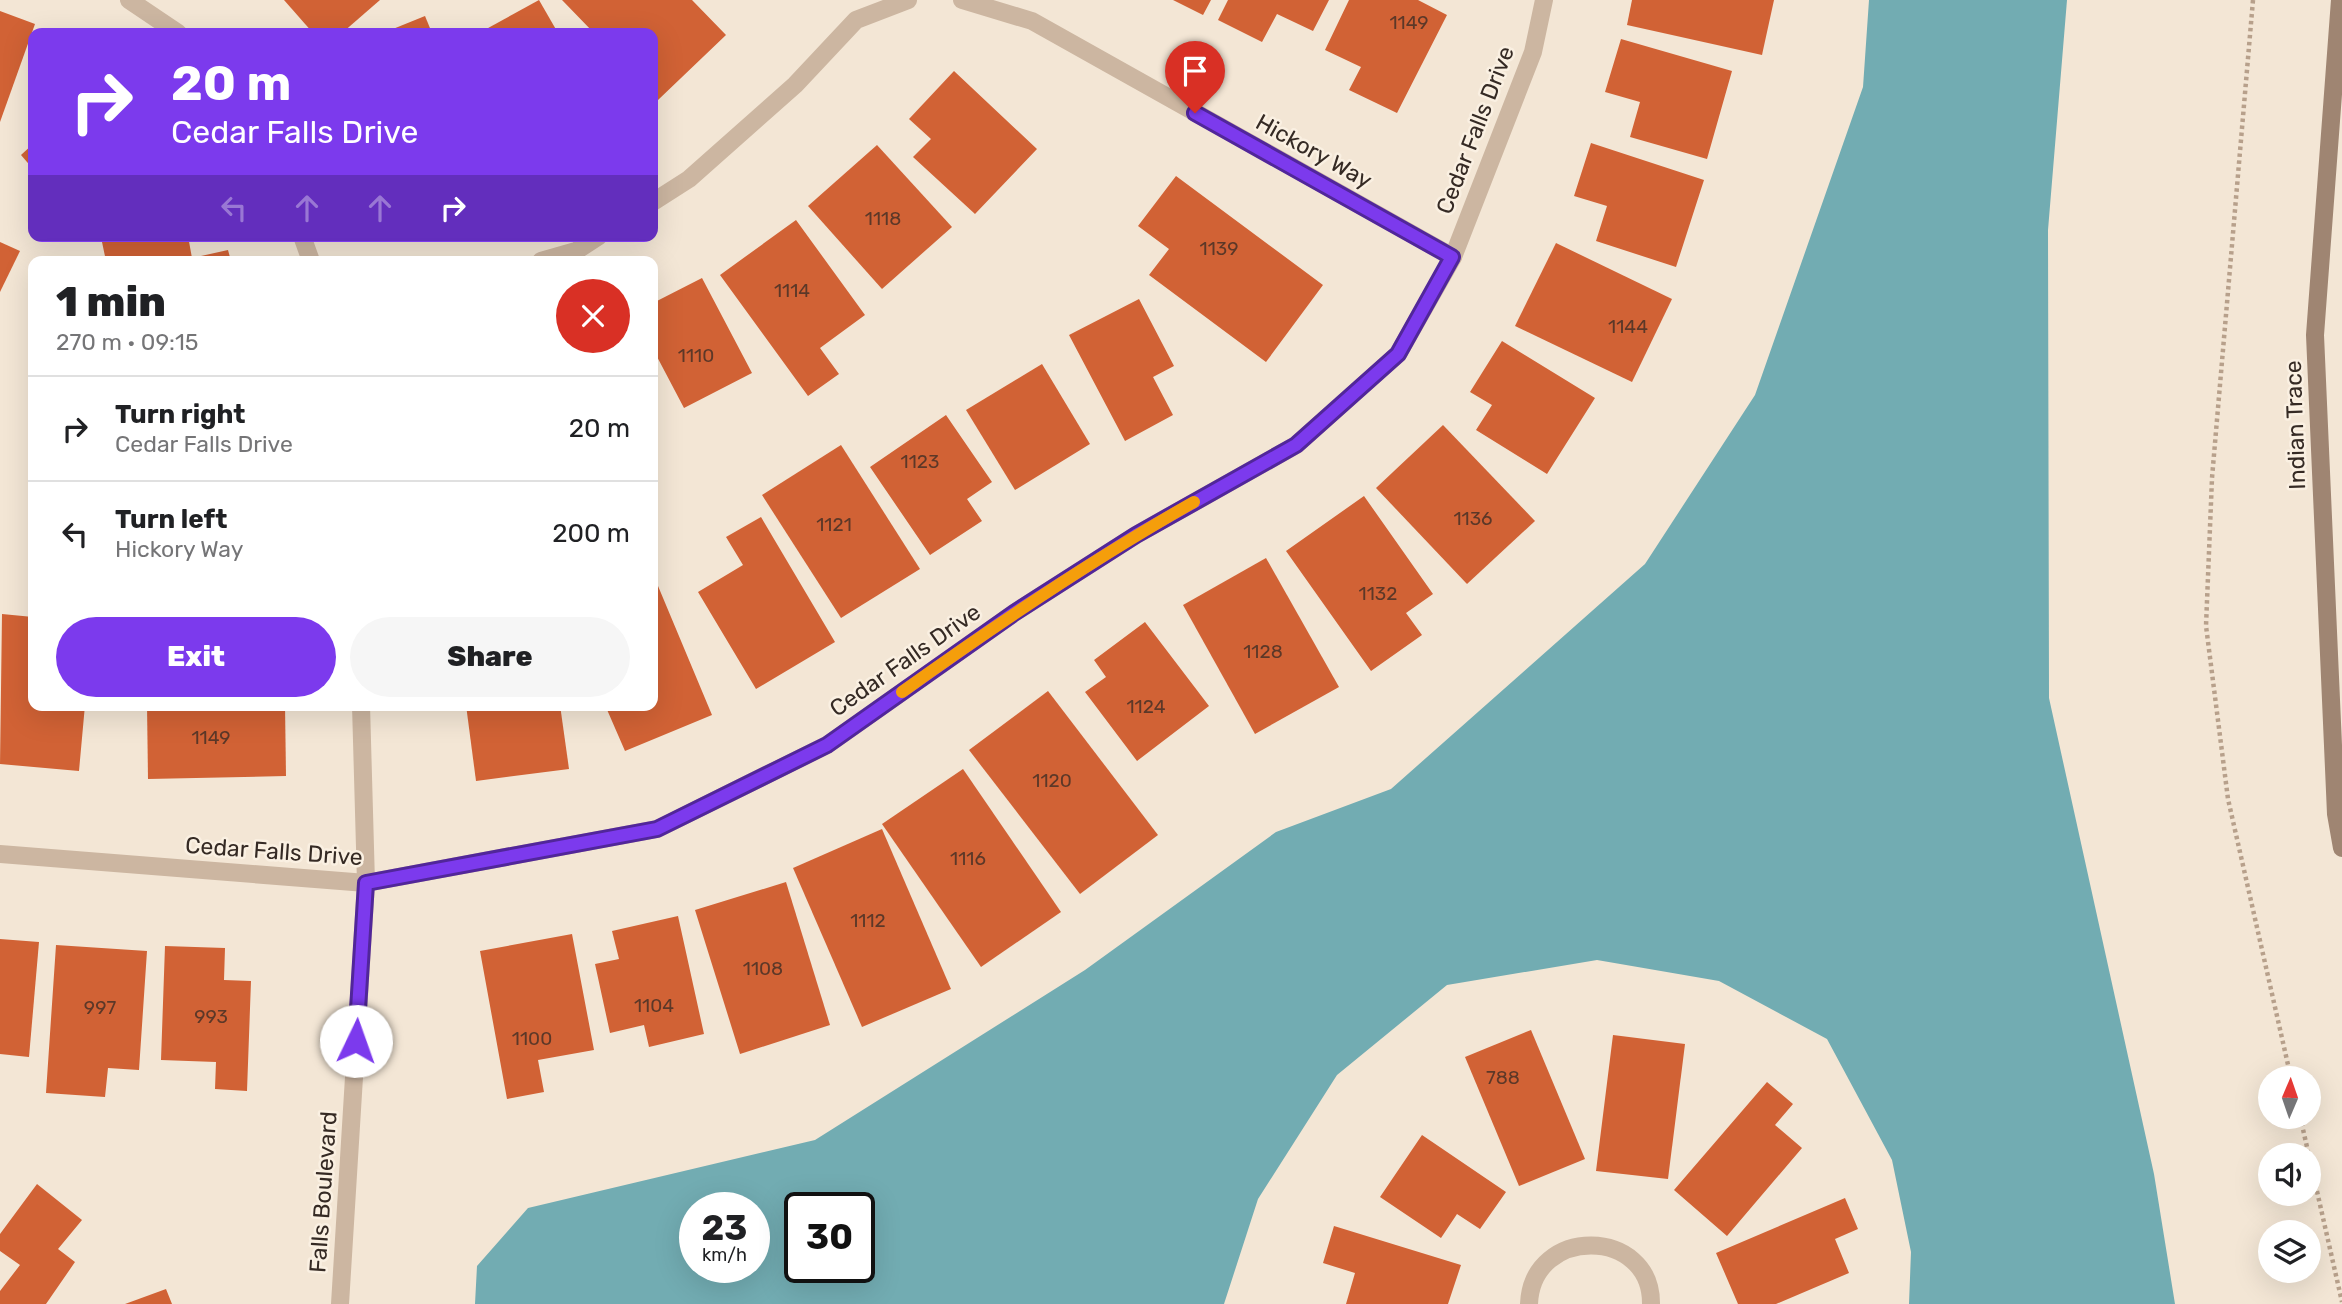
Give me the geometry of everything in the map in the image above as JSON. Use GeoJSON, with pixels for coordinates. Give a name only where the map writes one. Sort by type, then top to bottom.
{"type":"FeatureCollection","features":[{"type":"Feature","properties":{"kind":"main road","name":"Indian Trace"},"geometry":{"type":"LineString","coordinates":[[2340,0],[2315,335],[2336,814],[2342,848]]}},
{"type":"Feature","properties":{"kind":"street"},"geometry":{"type":"LineString","coordinates":[[129,0],[171,28]]}},
{"type":"Feature","properties":{"kind":"street"},"geometry":{"type":"LineString","coordinates":[[658,199],[689,179],[795,85],[856,20],[908,0]]}},
{"type":"Feature","properties":{"kind":"street","name":"Hickory Way"},"geometry":{"type":"LineString","coordinates":[[962,0],[1032,21],[1452,257]]}},
{"type":"Feature","properties":{"kind":"street","name":"Cedar Falls Drive"},"geometry":{"type":"LineString","coordinates":[[0,855],[366,883],[657,829],[827,745],[1025,606],[1136,535],[1296,445],[1398,354],[1452,257],[1533,52],[1544,0]]}},
{"type":"Feature","properties":{"kind":"street"},"geometry":{"type":"LineString","coordinates":[[558,256],[576,251],[590,242]]}},
{"type":"Feature","properties":{"kind":"street","name":"Falls Boulevard"},"geometry":{"type":"LineString","coordinates":[[340,1304],[366,883],[361,711]]}},
{"type":"Feature","properties":{"kind":"street"},"geometry":{"type":"LineString","coordinates":[[1529,1304],[1535,1278],[1546,1262],[1562,1251],[1580,1245],[1600,1245],[1618,1251],[1634,1262],[1646,1277],[1651,1304]]}},
{"type":"Feature","properties":{"kind":"path"},"geometry":{"type":"LineString","coordinates":[[2253,0],[2212,478],[2207,626],[2228,799],[2288,1066]]}},
{"type":"Feature","properties":{"kind":"path"},"geometry":{"type":"LineString","coordinates":[[2303,1129],[2342,1301]]}},
{"type":"Feature","properties":{"kind":"water"},"geometry":{"type":"Polygon","coordinates":[[[1869,0],[2067,0],[2048,230],[2049,698],[2154,1174],[2175,1304],[1909,1304],[1911,1252],[1892,1160],[1827,1039],[1719,981],[1597,960],[1447,985],[1337,1075],[1258,1199],[1224,1304],[475,1304],[477,1266],[528,1208],[815,1140],[1085,970],[1276,832],[1391,789],[1645,564],[1755,395],[1863,87],[1869,0]]]}},
{"type":"Feature","properties":{"kind":"building"},"geometry":{"type":"Polygon","coordinates":[[[284,0],[380,0],[348,28],[309,28],[284,0]]]}},
{"type":"Feature","properties":{"kind":"building"},"geometry":{"type":"Polygon","coordinates":[[[539,0],[555,28],[488,28],[539,0]]]}},
{"type":"Feature","properties":{"kind":"building"},"geometry":{"type":"Polygon","coordinates":[[[562,0],[692,0],[726,35],[658,100],[658,28],[589,28],[562,0]]]}},
{"type":"Feature","properties":{"kind":"building"},"geometry":{"type":"Polygon","coordinates":[[[1173,0],[1211,0],[1203,15],[1173,0]]]}},
{"type":"Feature","properties":{"kind":"building"},"geometry":{"type":"Polygon","coordinates":[[[1228,0],[1329,0],[1313,31],[1277,14],[1262,42],[1218,20],[1228,0]]]}},
{"type":"Feature","properties":{"kind":"building"},"geometry":{"type":"Polygon","coordinates":[[[1349,0],[1418,0],[1447,15],[1397,113],[1349,90],[1361,67],[1325,50],[1349,0]]]}},
{"type":"Feature","properties":{"kind":"building"},"geometry":{"type":"Polygon","coordinates":[[[1632,0],[1774,0],[1762,55],[1627,25],[1632,0]]]}},
{"type":"Feature","properties":{"kind":"building"},"geometry":{"type":"Polygon","coordinates":[[[0,11],[35,24],[34,28],[28,28],[28,44],[0,122],[0,11]]]}},
{"type":"Feature","properties":{"kind":"building"},"geometry":{"type":"Polygon","coordinates":[[[425,16],[430,28],[395,28],[425,16]]]}},
{"type":"Feature","properties":{"kind":"building"},"geometry":{"type":"Polygon","coordinates":[[[1621,39],[1732,71],[1707,159],[1630,137],[1640,102],[1605,92],[1621,39]]]}},
{"type":"Feature","properties":{"kind":"building"},"geometry":{"type":"Polygon","coordinates":[[[954,71],[1037,149],[975,214],[913,157],[931,139],[909,119],[954,71]]]}},
{"type":"Feature","properties":{"kind":"building"},"geometry":{"type":"Polygon","coordinates":[[[1591,143],[1704,180],[1676,267],[1596,241],[1607,206],[1574,196],[1591,143]]]}},
{"type":"Feature","properties":{"kind":"building"},"geometry":{"type":"Polygon","coordinates":[[[877,145],[952,227],[882,289],[808,206],[877,145]]]}},
{"type":"Feature","properties":{"kind":"building"},"geometry":{"type":"Polygon","coordinates":[[[28,149],[28,163],[21,155],[28,149]]]}},
{"type":"Feature","properties":{"kind":"building"},"geometry":{"type":"Polygon","coordinates":[[[1176,176],[1323,285],[1266,362],[1149,275],[1169,249],[1138,226],[1176,176]]]}},
{"type":"Feature","properties":{"kind":"building"},"geometry":{"type":"Polygon","coordinates":[[[796,220],[865,315],[820,348],[839,374],[808,396],[720,275],[796,220]]]}},
{"type":"Feature","properties":{"kind":"building"},"geometry":{"type":"Polygon","coordinates":[[[0,242],[20,251],[0,292],[0,242]]]}},
{"type":"Feature","properties":{"kind":"building"},"geometry":{"type":"Polygon","coordinates":[[[102,242],[189,242],[192,256],[105,256],[102,242]]]}},
{"type":"Feature","properties":{"kind":"building"},"geometry":{"type":"Polygon","coordinates":[[[1556,243],[1672,299],[1632,382],[1515,326],[1556,243]]]}},
{"type":"Feature","properties":{"kind":"building"},"geometry":{"type":"Polygon","coordinates":[[[228,250],[230,256],[201,256],[228,250]]]}},
{"type":"Feature","properties":{"kind":"building"},"geometry":{"type":"Polygon","coordinates":[[[702,278],[752,373],[684,408],[658,359],[658,300],[702,278]]]}},
{"type":"Feature","properties":{"kind":"building"},"geometry":{"type":"Polygon","coordinates":[[[1139,299],[1174,366],[1153,377],[1173,415],[1125,441],[1069,335],[1139,299]]]}},
{"type":"Feature","properties":{"kind":"building"},"geometry":{"type":"Polygon","coordinates":[[[1502,341],[1595,398],[1547,474],[1476,430],[1492,405],[1470,392],[1502,341]]]}},
{"type":"Feature","properties":{"kind":"building"},"geometry":{"type":"Polygon","coordinates":[[[1042,364],[1090,444],[1015,490],[966,410],[1042,364]]]}},
{"type":"Feature","properties":{"kind":"building"},"geometry":{"type":"Polygon","coordinates":[[[946,415],[992,482],[967,499],[982,521],[930,555],[870,467],[946,415]]]}},
{"type":"Feature","properties":{"kind":"building"},"geometry":{"type":"Polygon","coordinates":[[[1443,425],[1535,521],[1467,584],[1376,488],[1443,425]]]}},
{"type":"Feature","properties":{"kind":"building"},"geometry":{"type":"Polygon","coordinates":[[[841,445],[920,569],[841,618],[762,495],[841,445]]]}},
{"type":"Feature","properties":{"kind":"building"},"geometry":{"type":"Polygon","coordinates":[[[1364,496],[1433,594],[1406,613],[1422,635],[1371,671],[1286,551],[1364,496]]]}},
{"type":"Feature","properties":{"kind":"building"},"geometry":{"type":"Polygon","coordinates":[[[761,517],[835,642],[756,689],[698,592],[743,565],[726,537],[761,517]]]}},
{"type":"Feature","properties":{"kind":"building"},"geometry":{"type":"Polygon","coordinates":[[[1266,558],[1339,687],[1255,734],[1183,605],[1266,558]]]}},
{"type":"Feature","properties":{"kind":"building"},"geometry":{"type":"Polygon","coordinates":[[[658,586],[712,715],[625,751],[608,711],[658,711],[658,586]]]}},
{"type":"Feature","properties":{"kind":"building"},"geometry":{"type":"Polygon","coordinates":[[[2,614],[28,617],[28,711],[84,711],[79,771],[0,764],[2,614]]]}},
{"type":"Feature","properties":{"kind":"building"},"geometry":{"type":"Polygon","coordinates":[[[1145,622],[1209,706],[1137,761],[1085,692],[1106,677],[1094,660],[1145,622]]]}},
{"type":"Feature","properties":{"kind":"building"},"geometry":{"type":"Polygon","coordinates":[[[1048,691],[1158,835],[1080,894],[969,750],[1048,691]]]}},
{"type":"Feature","properties":{"kind":"building"},"geometry":{"type":"Polygon","coordinates":[[[147,711],[285,711],[286,776],[148,779],[147,711]]]}},
{"type":"Feature","properties":{"kind":"building"},"geometry":{"type":"Polygon","coordinates":[[[467,711],[561,711],[569,769],[476,781],[467,711]]]}},
{"type":"Feature","properties":{"kind":"building"},"geometry":{"type":"Polygon","coordinates":[[[963,769],[1061,912],[981,967],[882,824],[963,769]]]}},
{"type":"Feature","properties":{"kind":"building"},"geometry":{"type":"Polygon","coordinates":[[[882,829],[951,989],[862,1027],[793,868],[882,829]]]}},
{"type":"Feature","properties":{"kind":"building"},"geometry":{"type":"Polygon","coordinates":[[[786,882],[830,1025],[740,1054],[695,910],[786,882]]]}},
{"type":"Feature","properties":{"kind":"building"},"geometry":{"type":"Polygon","coordinates":[[[678,916],[704,1034],[649,1047],[644,1025],[610,1033],[595,964],[619,959],[612,931],[678,916]]]}},
{"type":"Feature","properties":{"kind":"building"},"geometry":{"type":"Polygon","coordinates":[[[572,934],[594,1050],[538,1060],[544,1092],[507,1099],[480,951],[572,934]]]}},
{"type":"Feature","properties":{"kind":"building"},"geometry":{"type":"Polygon","coordinates":[[[0,939],[39,942],[29,1057],[0,1054],[0,939]]]}},
{"type":"Feature","properties":{"kind":"building"},"geometry":{"type":"Polygon","coordinates":[[[56,945],[147,951],[139,1070],[108,1068],[105,1097],[46,1093],[56,945]]]}},
{"type":"Feature","properties":{"kind":"building"},"geometry":{"type":"Polygon","coordinates":[[[165,946],[225,948],[224,980],[251,981],[247,1091],[215,1089],[216,1062],[161,1060],[165,946]]]}},
{"type":"Feature","properties":{"kind":"building"},"geometry":{"type":"Polygon","coordinates":[[[1531,1030],[1585,1159],[1519,1186],[1465,1057],[1531,1030]]]}},
{"type":"Feature","properties":{"kind":"building"},"geometry":{"type":"Polygon","coordinates":[[[1613,1035],[1685,1044],[1668,1179],[1596,1171],[1613,1035]]]}},
{"type":"Feature","properties":{"kind":"building"},"geometry":{"type":"Polygon","coordinates":[[[1767,1082],[1793,1104],[1775,1125],[1802,1148],[1727,1236],[1674,1190],[1767,1082]]]}},
{"type":"Feature","properties":{"kind":"building"},"geometry":{"type":"Polygon","coordinates":[[[1422,1135],[1506,1192],[1480,1229],[1457,1214],[1441,1238],[1380,1197],[1422,1135]]]}},
{"type":"Feature","properties":{"kind":"building"},"geometry":{"type":"Polygon","coordinates":[[[37,1184],[82,1220],[58,1249],[75,1262],[46,1304],[0,1304],[0,1291],[20,1265],[0,1251],[0,1234],[37,1184]]]}},
{"type":"Feature","properties":{"kind":"building"},"geometry":{"type":"Polygon","coordinates":[[[1845,1198],[1858,1229],[1835,1239],[1849,1273],[1776,1304],[1738,1304],[1716,1253],[1845,1198]]]}},
{"type":"Feature","properties":{"kind":"building"},"geometry":{"type":"Polygon","coordinates":[[[1334,1226],[1461,1265],[1448,1304],[1346,1304],[1355,1273],[1323,1263],[1334,1226]]]}},
{"type":"Feature","properties":{"kind":"building"},"geometry":{"type":"Polygon","coordinates":[[[166,1289],[172,1304],[125,1304],[166,1289]]]}},
{"type":"Feature","properties":{"kind":"slow traffic"},"geometry":{"type":"LineString","coordinates":[[902,692],[1014,613],[1136,535],[1194,502]]}},
{"type":"Feature","properties":{"kind":"route"},"geometry":{"type":"LineString","coordinates":[[356,1041],[366,883],[657,829],[827,745],[1014,613],[1136,535],[1296,445],[1398,354],[1452,257],[1195,113]]}}]}
